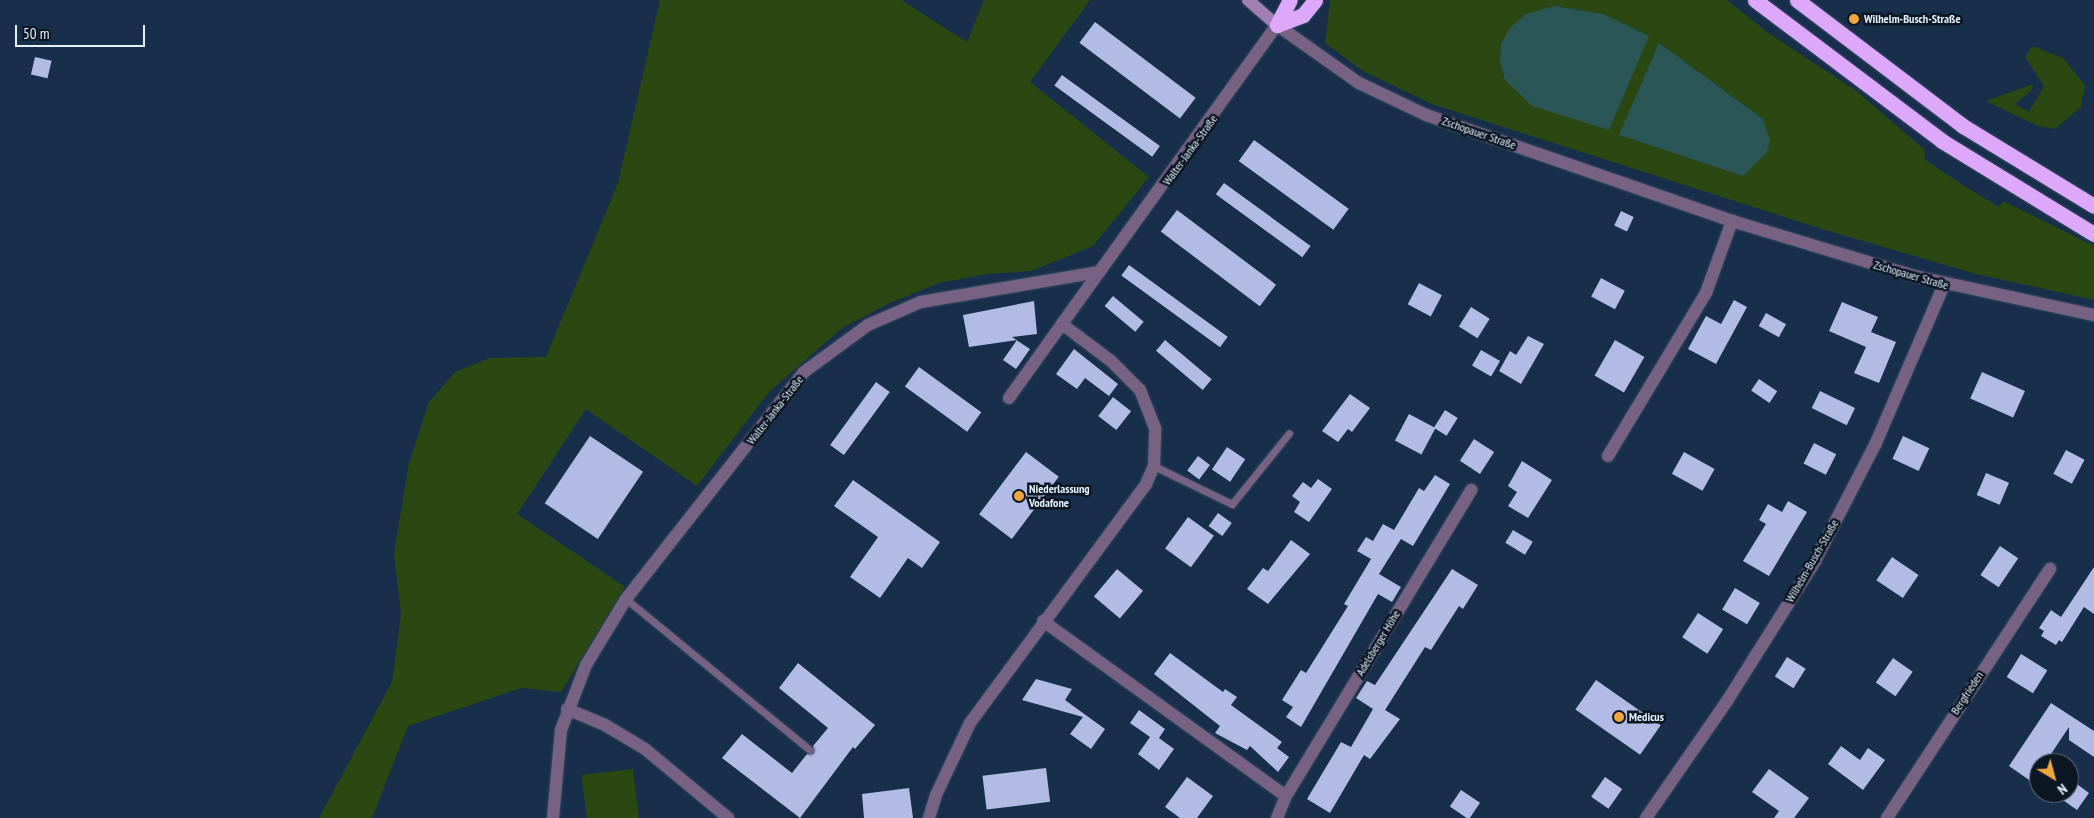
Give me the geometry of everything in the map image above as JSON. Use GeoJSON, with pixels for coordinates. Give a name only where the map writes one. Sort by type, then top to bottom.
{"type":"FeatureCollection","features":[{"type":"Feature","properties":{"kind":"highway"},"geometry":{"type":"LineString","coordinates":[[1277,25],[1290,0]]}},
{"type":"Feature","properties":{"kind":"highway"},"geometry":{"type":"LineString","coordinates":[[1277,25],[1303,15],[1315,0]]}},
{"type":"Feature","properties":{"kind":"highway"},"geometry":{"type":"LineString","coordinates":[[1755,0],[1942,141],[2094,234]]}},
{"type":"Feature","properties":{"kind":"highway"},"geometry":{"type":"LineString","coordinates":[[1797,0],[1963,126],[2094,206]]}},
{"type":"Feature","properties":{"kind":"street","name":"Zschopauer Straße"},"geometry":{"type":"LineString","coordinates":[[1248,0],[1277,25],[1335,68],[1385,98],[1732,221],[1944,285],[2094,315]]}},
{"type":"Feature","properties":{"kind":"street","name":"Walter-Janka-Straße"},"geometry":{"type":"LineString","coordinates":[[1009,398],[1277,25]]}},
{"type":"Feature","properties":{"kind":"street"},"geometry":{"type":"LineString","coordinates":[[1608,456],[1706,293],[1732,221]]}},
{"type":"Feature","properties":{"kind":"street","name":"Walter-Janka-Straße"},"geometry":{"type":"LineString","coordinates":[[553,818],[558,748],[567,709],[586,665],[626,599],[788,390],[842,341],[896,310],[920,302],[1099,272]]}},
{"type":"Feature","properties":{"kind":"street","name":"Wilhelm-Busch-Straße"},"geometry":{"type":"LineString","coordinates":[[1646,818],[1727,701],[1815,561],[1875,444],[1944,285]]}},
{"type":"Feature","properties":{"kind":"street"},"geometry":{"type":"LineString","coordinates":[[929,818],[936,795],[970,723],[1043,621],[1146,484],[1154,466],[1155,428],[1140,390],[1111,361],[1062,324]]}},
{"type":"Feature","properties":{"kind":"street","name":"Adelsberger Höhe"},"geometry":{"type":"LineString","coordinates":[[1277,818],[1286,796],[1471,490]]}},
{"type":"Feature","properties":{"kind":"street","name":"Bergfrieden"},"geometry":{"type":"LineString","coordinates":[[1887,818],[2050,569]]}},
{"type":"Feature","properties":{"kind":"street"},"geometry":{"type":"LineString","coordinates":[[1043,621],[1286,796]]}},
{"type":"Feature","properties":{"kind":"street"},"geometry":{"type":"LineString","coordinates":[[567,709],[605,725],[645,749],[728,818]]}},
{"type":"Feature","properties":{"kind":"lane"},"geometry":{"type":"LineString","coordinates":[[1154,466],[1232,504],[1289,433]]}},
{"type":"Feature","properties":{"kind":"lane"},"geometry":{"type":"LineString","coordinates":[[626,599],[810,750]]}},
{"type":"Feature","properties":{"kind":"green space"},"geometry":{"type":"Polygon","coordinates":[[[660,0],[901,0],[967,42],[984,0],[1090,0],[1030,82],[1149,177],[1093,246],[1031,271],[987,274],[939,283],[890,303],[842,328],[769,392],[697,486],[586,409],[517,514],[625,587],[561,692],[521,688],[408,726],[372,818],[319,818],[392,682],[401,615],[394,553],[409,463],[429,402],[455,372],[490,358],[546,357],[618,183],[660,0]]]}},
{"type":"Feature","properties":{"kind":"green space"},"geometry":{"type":"Polygon","coordinates":[[[1330,0],[1727,0],[1767,32],[1855,90],[1924,149],[1925,160],[1999,207],[2003,201],[2094,246],[2094,300],[1976,274],[1822,229],[1432,104],[1363,71],[1325,43],[1330,0]],[[1555,6],[1501,44],[1500,62],[1505,80],[1648,36],[1602,14],[1555,6]],[[1659,43],[1620,135],[1743,176],[1763,119],[1659,43]]]}},
{"type":"Feature","properties":{"kind":"green space"},"geometry":{"type":"Polygon","coordinates":[[[2032,46],[2063,58],[2085,85],[2081,107],[2055,129],[2038,126],[1986,101],[2033,84],[2032,90],[2015,104],[2029,112],[2044,86],[2025,57],[2032,46]]]}},
{"type":"Feature","properties":{"kind":"green space"},"geometry":{"type":"Polygon","coordinates":[[[633,769],[639,818],[587,818],[581,775],[633,769]]]}},
{"type":"Feature","properties":{"kind":"shaded area"},"geometry":{"type":"Polygon","coordinates":[[[1555,6],[1603,14],[1649,36],[1609,130],[1532,106],[1505,80],[1500,62],[1501,44],[1510,28],[1526,14],[1555,6]]]}},
{"type":"Feature","properties":{"kind":"shaded area"},"geometry":{"type":"Polygon","coordinates":[[[1659,43],[1763,119],[1770,141],[1767,152],[1743,176],[1619,135],[1659,43]]]}},
{"type":"Feature","properties":{"kind":"building"},"geometry":{"type":"Polygon","coordinates":[[[1095,22],[1196,98],[1180,119],[1079,43],[1095,22]]]}},
{"type":"Feature","properties":{"kind":"building"},"geometry":{"type":"Polygon","coordinates":[[[35,57],[52,61],[48,78],[31,75],[35,57]]]}},
{"type":"Feature","properties":{"kind":"building"},"geometry":{"type":"Polygon","coordinates":[[[1062,75],[1160,146],[1152,157],[1054,86],[1062,75]]]}},
{"type":"Feature","properties":{"kind":"building"},"geometry":{"type":"Polygon","coordinates":[[[1254,140],[1349,209],[1333,230],[1239,161],[1254,140]]]}},
{"type":"Feature","properties":{"kind":"building"},"geometry":{"type":"Polygon","coordinates":[[[1224,183],[1311,246],[1302,257],[1216,194],[1224,183]]]}},
{"type":"Feature","properties":{"kind":"building"},"geometry":{"type":"Polygon","coordinates":[[[1177,210],[1276,285],[1260,306],[1161,232],[1177,210]]]}},
{"type":"Feature","properties":{"kind":"building"},"geometry":{"type":"Polygon","coordinates":[[[1621,211],[1634,217],[1627,231],[1614,226],[1621,211]]]}},
{"type":"Feature","properties":{"kind":"building"},"geometry":{"type":"Polygon","coordinates":[[[1129,265],[1228,337],[1220,347],[1121,276],[1129,265]]]}},
{"type":"Feature","properties":{"kind":"building"},"geometry":{"type":"Polygon","coordinates":[[[1601,278],[1625,291],[1615,309],[1591,297],[1601,278]]]}},
{"type":"Feature","properties":{"kind":"building"},"geometry":{"type":"Polygon","coordinates":[[[1419,283],[1442,295],[1431,316],[1408,304],[1419,283]]]}},
{"type":"Feature","properties":{"kind":"building"},"geometry":{"type":"Polygon","coordinates":[[[1113,296],[1144,322],[1135,332],[1105,306],[1113,296]]]}},
{"type":"Feature","properties":{"kind":"building"},"geometry":{"type":"Polygon","coordinates":[[[1734,300],[1747,307],[1716,364],[1688,349],[1706,316],[1721,324],[1734,300]]]}},
{"type":"Feature","properties":{"kind":"building"},"geometry":{"type":"Polygon","coordinates":[[[1034,301],[1037,334],[1012,337],[1017,340],[969,347],[963,315],[1034,301]]]}},
{"type":"Feature","properties":{"kind":"building"},"geometry":{"type":"Polygon","coordinates":[[[1842,302],[1878,317],[1871,332],[1896,342],[1879,383],[1854,373],[1866,347],[1829,331],[1842,302]]]}},
{"type":"Feature","properties":{"kind":"building"},"geometry":{"type":"Polygon","coordinates":[[[1471,307],[1490,319],[1477,338],[1459,327],[1471,307]]]}},
{"type":"Feature","properties":{"kind":"building"},"geometry":{"type":"Polygon","coordinates":[[[1766,313],[1786,324],[1779,337],[1759,326],[1766,313]]]}},
{"type":"Feature","properties":{"kind":"building"},"geometry":{"type":"Polygon","coordinates":[[[1528,336],[1544,344],[1521,384],[1499,371],[1510,351],[1516,355],[1528,336]]]}},
{"type":"Feature","properties":{"kind":"building"},"geometry":{"type":"Polygon","coordinates":[[[1017,340],[1030,349],[1016,369],[1003,360],[1017,340]]]}},
{"type":"Feature","properties":{"kind":"building"},"geometry":{"type":"Polygon","coordinates":[[[1165,340],[1212,379],[1203,390],[1156,351],[1165,340]]]}},
{"type":"Feature","properties":{"kind":"building"},"geometry":{"type":"Polygon","coordinates":[[[1615,340],[1644,357],[1624,393],[1594,376],[1615,340]]]}},
{"type":"Feature","properties":{"kind":"building"},"geometry":{"type":"Polygon","coordinates":[[[1074,349],[1118,384],[1109,396],[1085,378],[1077,389],[1056,374],[1074,349]]]}},
{"type":"Feature","properties":{"kind":"building"},"geometry":{"type":"Polygon","coordinates":[[[1481,350],[1500,361],[1491,377],[1472,366],[1481,350]]]}},
{"type":"Feature","properties":{"kind":"building"},"geometry":{"type":"Polygon","coordinates":[[[919,367],[981,412],[967,432],[905,386],[919,367]]]}},
{"type":"Feature","properties":{"kind":"building"},"geometry":{"type":"Polygon","coordinates":[[[1982,372],[2025,391],[2013,418],[1970,398],[1982,372]]]}},
{"type":"Feature","properties":{"kind":"building"},"geometry":{"type":"Polygon","coordinates":[[[1759,379],[1777,391],[1769,403],[1751,391],[1759,379]]]}},
{"type":"Feature","properties":{"kind":"building"},"geometry":{"type":"Polygon","coordinates":[[[876,382],[890,392],[844,455],[830,445],[876,382]]]}},
{"type":"Feature","properties":{"kind":"building"},"geometry":{"type":"Polygon","coordinates":[[[1820,391],[1855,408],[1847,425],[1812,408],[1820,391]]]}},
{"type":"Feature","properties":{"kind":"building"},"geometry":{"type":"Polygon","coordinates":[[[1350,394],[1370,408],[1352,432],[1348,429],[1338,442],[1322,431],[1350,394]]]}},
{"type":"Feature","properties":{"kind":"building"},"geometry":{"type":"Polygon","coordinates":[[[1113,397],[1131,411],[1116,430],[1098,416],[1113,397]]]}},
{"type":"Feature","properties":{"kind":"building"},"geometry":{"type":"Polygon","coordinates":[[[1445,410],[1458,418],[1447,436],[1434,428],[1445,410]]]}},
{"type":"Feature","properties":{"kind":"building"},"geometry":{"type":"Polygon","coordinates":[[[1409,414],[1435,428],[1421,455],[1395,440],[1409,414]]]}},
{"type":"Feature","properties":{"kind":"building"},"geometry":{"type":"Polygon","coordinates":[[[590,436],[643,472],[598,539],[545,503],[590,436]]]}},
{"type":"Feature","properties":{"kind":"building"},"geometry":{"type":"Polygon","coordinates":[[[1903,436],[1929,448],[1919,471],[1892,459],[1903,436]]]}},
{"type":"Feature","properties":{"kind":"building"},"geometry":{"type":"Polygon","coordinates":[[[1474,439],[1494,452],[1480,474],[1460,461],[1474,439]]]}},
{"type":"Feature","properties":{"kind":"building"},"geometry":{"type":"Polygon","coordinates":[[[1814,443],[1836,454],[1826,475],[1804,463],[1814,443]]]}},
{"type":"Feature","properties":{"kind":"building"},"geometry":{"type":"Polygon","coordinates":[[[1227,447],[1245,459],[1230,482],[1212,469],[1227,447]]]}},
{"type":"Feature","properties":{"kind":"building"},"geometry":{"type":"Polygon","coordinates":[[[2066,450],[2085,460],[2072,484],[2053,474],[2066,450]]]}},
{"type":"Feature","properties":{"kind":"building","name":"Niederlassung Vodafone"},"geometry":{"type":"Polygon","coordinates":[[[1026,452],[1059,477],[1012,539],[979,514],[1026,452]]]}},
{"type":"Feature","properties":{"kind":"building"},"geometry":{"type":"Polygon","coordinates":[[[1684,452],[1715,469],[1702,491],[1672,474],[1684,452]]]}},
{"type":"Feature","properties":{"kind":"building"},"geometry":{"type":"Polygon","coordinates":[[[1198,456],[1210,465],[1199,479],[1187,470],[1198,456]]]}},
{"type":"Feature","properties":{"kind":"building"},"geometry":{"type":"Polygon","coordinates":[[[1522,461],[1552,480],[1528,518],[1508,506],[1517,492],[1508,486],[1522,461]]]}},
{"type":"Feature","properties":{"kind":"building"},"geometry":{"type":"Polygon","coordinates":[[[1986,473],[2009,483],[2000,505],[1977,495],[1986,473]]]}},
{"type":"Feature","properties":{"kind":"building"},"geometry":{"type":"Polygon","coordinates":[[[1435,475],[1450,484],[1413,546],[1401,539],[1379,574],[1401,587],[1392,602],[1378,594],[1301,727],[1286,717],[1293,707],[1282,700],[1301,670],[1306,673],[1348,606],[1344,604],[1371,559],[1357,551],[1366,537],[1373,541],[1383,524],[1394,530],[1419,488],[1424,491],[1435,475]]]}},
{"type":"Feature","properties":{"kind":"building"},"geometry":{"type":"Polygon","coordinates":[[[1318,479],[1332,489],[1309,522],[1294,512],[1300,502],[1292,496],[1303,482],[1311,488],[1318,479]]]}},
{"type":"Feature","properties":{"kind":"building"},"geometry":{"type":"Polygon","coordinates":[[[853,480],[940,542],[922,568],[908,558],[880,598],[850,577],[878,537],[834,506],[853,480]]]}},
{"type":"Feature","properties":{"kind":"building"},"geometry":{"type":"Polygon","coordinates":[[[1788,501],[1807,512],[1769,576],[1743,561],[1766,524],[1759,520],[1768,504],[1782,512],[1788,501]]]}},
{"type":"Feature","properties":{"kind":"building"},"geometry":{"type":"Polygon","coordinates":[[[1218,513],[1232,523],[1222,536],[1209,526],[1218,513]]]}},
{"type":"Feature","properties":{"kind":"building"},"geometry":{"type":"Polygon","coordinates":[[[1188,517],[1214,536],[1191,567],[1165,549],[1188,517]]]}},
{"type":"Feature","properties":{"kind":"building"},"geometry":{"type":"Polygon","coordinates":[[[1513,530],[1533,542],[1525,555],[1505,543],[1513,530]]]}},
{"type":"Feature","properties":{"kind":"building"},"geometry":{"type":"Polygon","coordinates":[[[1291,540],[1310,554],[1268,604],[1247,589],[1263,568],[1268,571],[1291,540]]]}},
{"type":"Feature","properties":{"kind":"building"},"geometry":{"type":"Polygon","coordinates":[[[2000,546],[2018,558],[1999,587],[1980,575],[2000,546]]]}},
{"type":"Feature","properties":{"kind":"building"},"geometry":{"type":"Polygon","coordinates":[[[1892,557],[1919,575],[1903,598],[1876,580],[1892,557]]]}},
{"type":"Feature","properties":{"kind":"building"},"geometry":{"type":"Polygon","coordinates":[[[2094,567],[2094,614],[2084,607],[2062,642],[2059,640],[2056,645],[2041,636],[2044,631],[2039,628],[2051,610],[2061,617],[2094,567]]]}},
{"type":"Feature","properties":{"kind":"building"},"geometry":{"type":"Polygon","coordinates":[[[1117,569],[1143,591],[1120,618],[1094,597],[1117,569]]]}},
{"type":"Feature","properties":{"kind":"building"},"geometry":{"type":"Polygon","coordinates":[[[1452,569],[1478,585],[1463,609],[1459,606],[1431,650],[1425,647],[1385,710],[1400,719],[1370,759],[1364,755],[1330,813],[1307,799],[1341,742],[1351,747],[1373,709],[1356,698],[1367,681],[1375,685],[1452,569]]]}},
{"type":"Feature","properties":{"kind":"building"},"geometry":{"type":"Polygon","coordinates":[[[1735,588],[1760,603],[1747,624],[1722,609],[1735,588]]]}},
{"type":"Feature","properties":{"kind":"building"},"geometry":{"type":"Polygon","coordinates":[[[1698,613],[1723,629],[1707,654],[1682,637],[1698,613]]]}},
{"type":"Feature","properties":{"kind":"building"},"geometry":{"type":"Polygon","coordinates":[[[1170,653],[1223,692],[1225,689],[1237,697],[1231,705],[1282,742],[1277,748],[1289,757],[1278,772],[1250,746],[1247,750],[1215,733],[1220,726],[1154,674],[1170,653]]]}},
{"type":"Feature","properties":{"kind":"building"},"geometry":{"type":"Polygon","coordinates":[[[2021,654],[2047,670],[2033,693],[2007,677],[2021,654]]]}},
{"type":"Feature","properties":{"kind":"building"},"geometry":{"type":"Polygon","coordinates":[[[1787,657],[1806,669],[1793,688],[1775,677],[1787,657]]]}},
{"type":"Feature","properties":{"kind":"building"},"geometry":{"type":"Polygon","coordinates":[[[1893,658],[1913,672],[1895,696],[1876,683],[1893,658]]]}},
{"type":"Feature","properties":{"kind":"building"},"geometry":{"type":"Polygon","coordinates":[[[798,663],[875,725],[855,749],[853,747],[800,818],[722,758],[742,734],[792,773],[807,754],[814,753],[813,746],[828,728],[779,688],[798,663]]]}},
{"type":"Feature","properties":{"kind":"building"},"geometry":{"type":"Polygon","coordinates":[[[1036,679],[1072,689],[1065,700],[1105,729],[1091,749],[1070,734],[1083,717],[1022,700],[1036,679]]]}},
{"type":"Feature","properties":{"kind":"building","name":"Medicus"},"geometry":{"type":"Polygon","coordinates":[[[1596,680],[1661,725],[1640,755],[1575,709],[1596,680]]]}},
{"type":"Feature","properties":{"kind":"building"},"geometry":{"type":"Polygon","coordinates":[[[2051,703],[2094,731],[2094,757],[2069,740],[2069,727],[2052,753],[2029,753],[2029,780],[2009,766],[2051,703]]]}},
{"type":"Feature","properties":{"kind":"building"},"geometry":{"type":"Polygon","coordinates":[[[1139,710],[1165,729],[1159,738],[1174,749],[1159,770],[1138,754],[1150,737],[1130,723],[1139,710]]]}},
{"type":"Feature","properties":{"kind":"building"},"geometry":{"type":"Polygon","coordinates":[[[1841,746],[1860,760],[1868,748],[1885,760],[1863,790],[1828,764],[1841,746]]]}},
{"type":"Feature","properties":{"kind":"building"},"geometry":{"type":"Polygon","coordinates":[[[1046,768],[1050,802],[987,810],[982,776],[1046,768]]]}},
{"type":"Feature","properties":{"kind":"building"},"geometry":{"type":"Polygon","coordinates":[[[1769,769],[1809,798],[1794,818],[1774,818],[1779,811],[1752,792],[1769,769]]]}},
{"type":"Feature","properties":{"kind":"building"},"geometry":{"type":"Polygon","coordinates":[[[1187,777],[1213,796],[1197,818],[1180,818],[1165,807],[1187,777]]]}},
{"type":"Feature","properties":{"kind":"building"},"geometry":{"type":"Polygon","coordinates":[[[1605,777],[1622,789],[1608,809],[1591,797],[1605,777]]]}},
{"type":"Feature","properties":{"kind":"building"},"geometry":{"type":"Polygon","coordinates":[[[2079,786],[2089,793],[2077,810],[2067,803],[2079,803],[2079,786]]]}},
{"type":"Feature","properties":{"kind":"building"},"geometry":{"type":"Polygon","coordinates":[[[909,788],[913,818],[864,818],[862,794],[909,788]]]}},
{"type":"Feature","properties":{"kind":"building"},"geometry":{"type":"Polygon","coordinates":[[[1461,790],[1480,803],[1470,818],[1467,818],[1450,807],[1461,790]]]}},
{"type":"Feature","properties":{"kind":"place","name":"Wilhelm-Busch-Straße"},"geometry":{"type":"Point","coordinates":[1854,19]}},
{"type":"Feature","properties":{"kind":"place","name":"Niederlassung Vodafone"},"geometry":{"type":"Point","coordinates":[1019,496]}},
{"type":"Feature","properties":{"kind":"place","name":"Medicus"},"geometry":{"type":"Point","coordinates":[1619,717]}}]}
